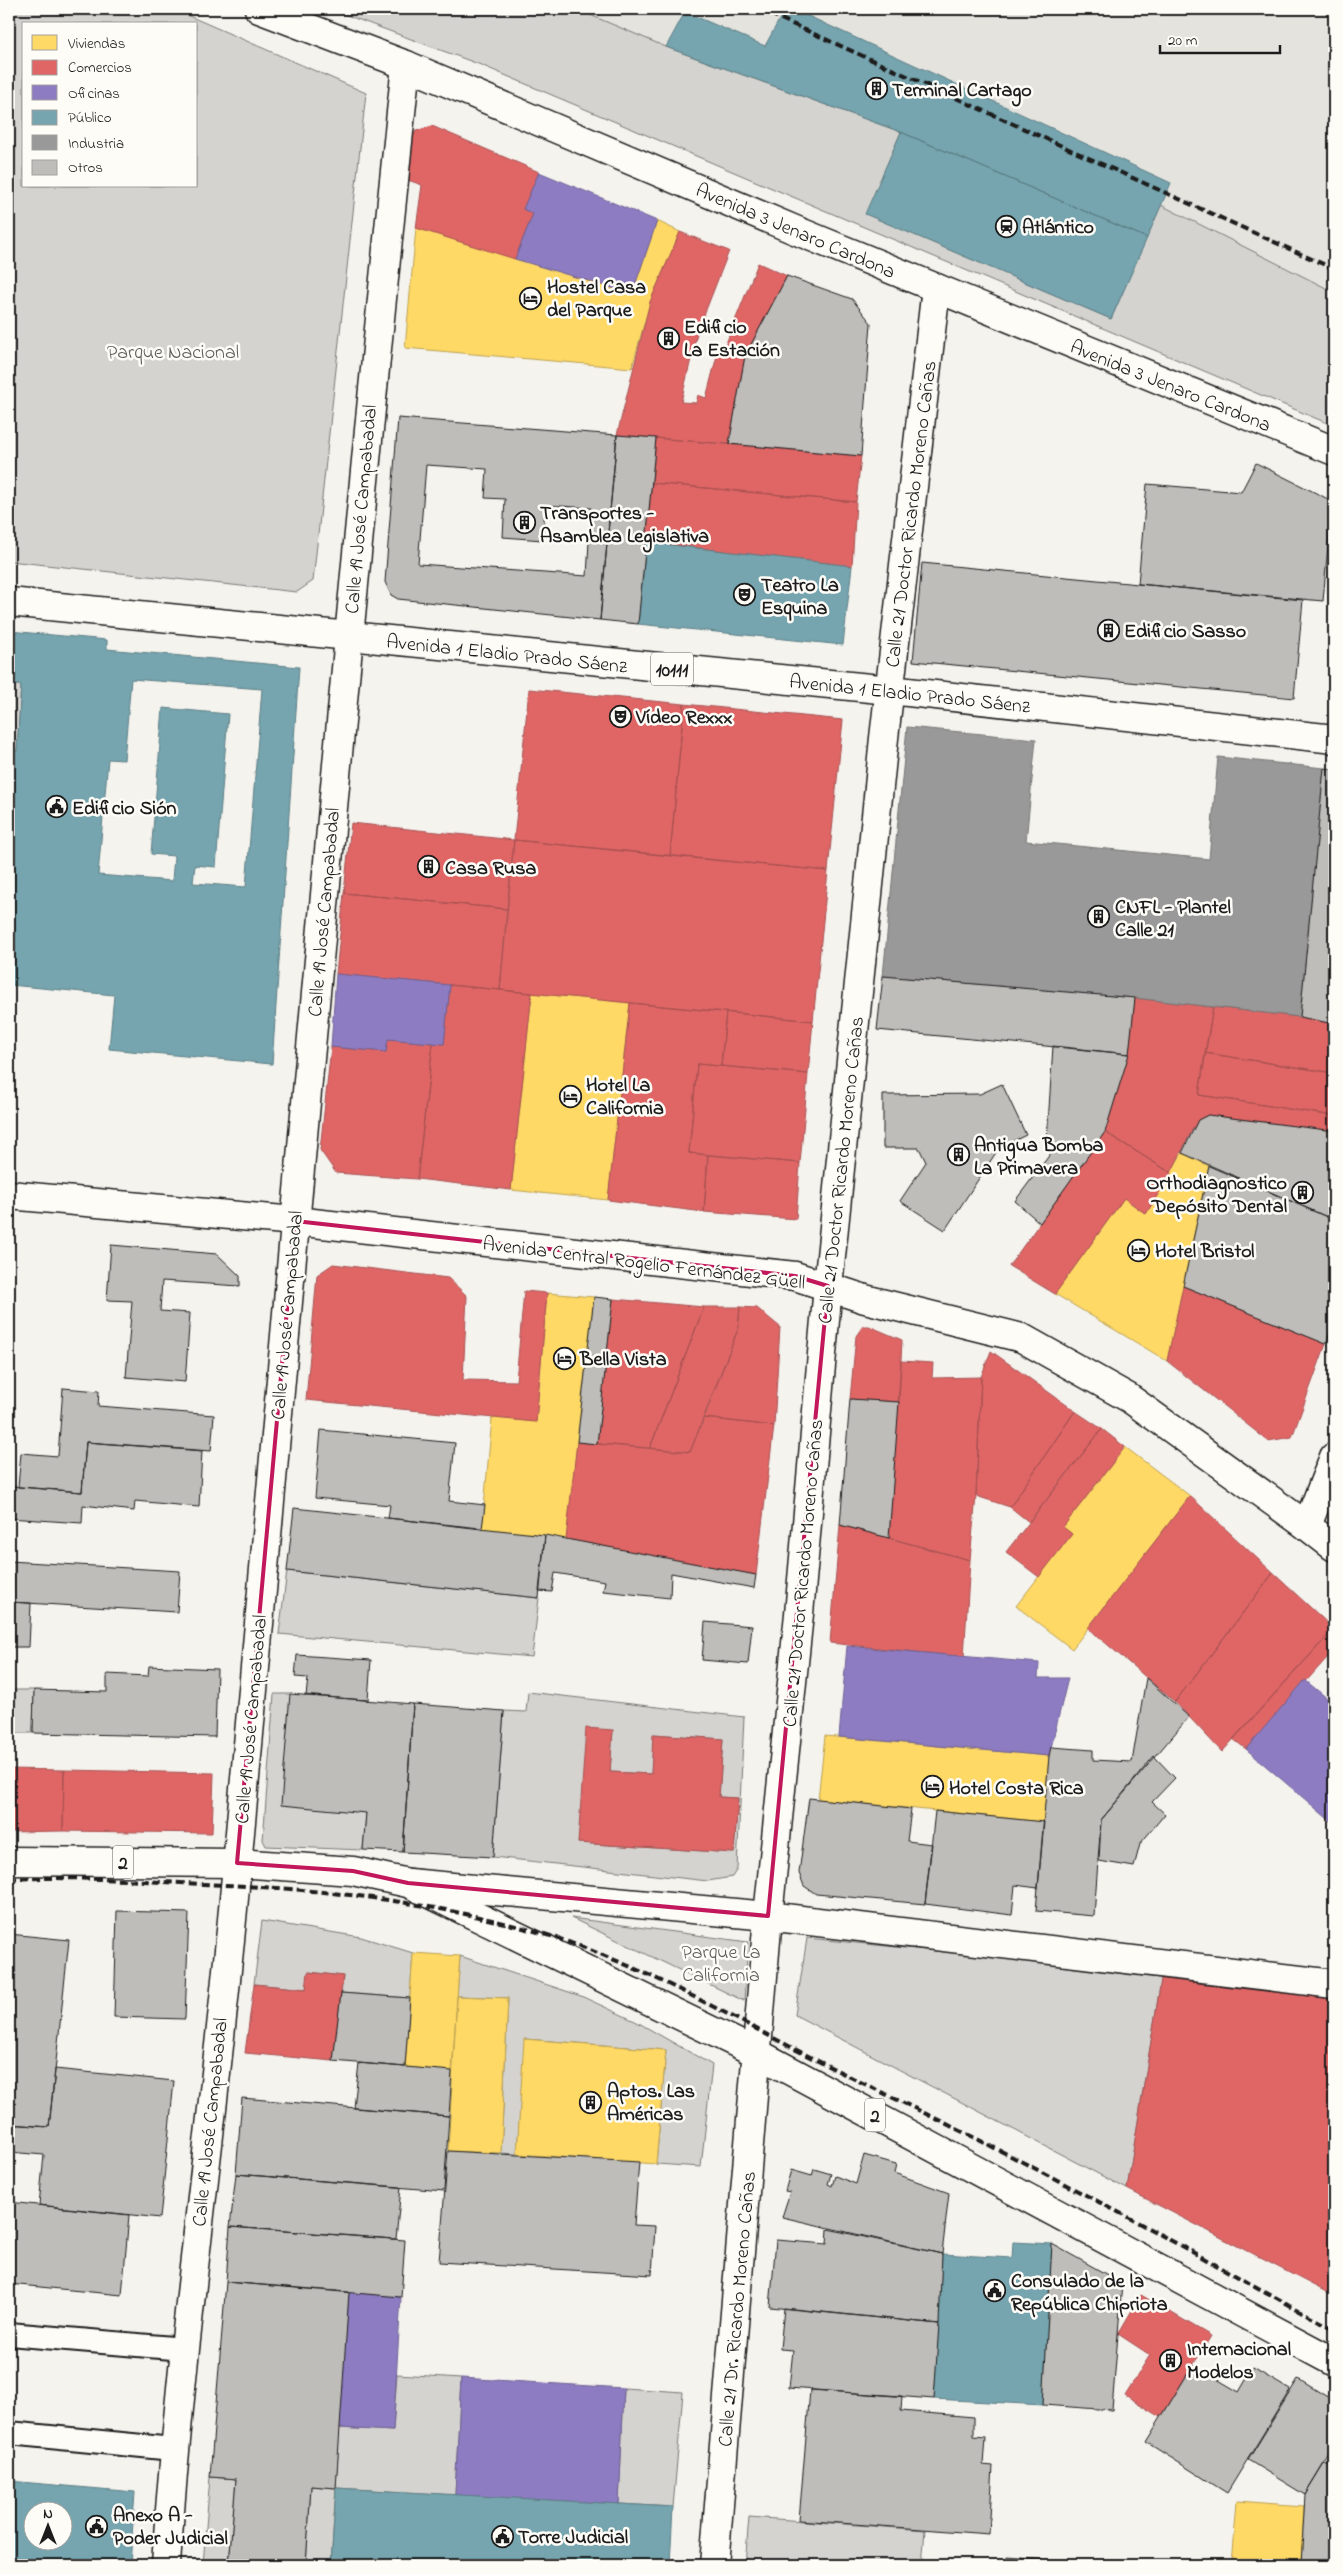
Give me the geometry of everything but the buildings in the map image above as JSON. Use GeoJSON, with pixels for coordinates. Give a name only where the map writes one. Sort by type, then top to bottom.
{"type":"FeatureCollection","features":[{"type":"Feature","properties":{"kind":"main road","name":"Avenida 3 Jenaro Cardona"},"geometry":{"type":"LineString","coordinates":[[259,9],[406,65],[936,288],[1334,451]]}},
{"type":"Feature","properties":{"kind":"main road","name":"Calle 19 José Campabadal"},"geometry":{"type":"LineString","coordinates":[[166,2565],[174,2449],[184,2349],[237,1863],[348,637],[406,65]]}},
{"type":"Feature","properties":{"kind":"main road","name":"Calle 21 Doctor Ricardo Moreno Cañas"},"geometry":{"type":"LineString","coordinates":[[758,2053],[768,1916],[799,1614],[828,1286],[890,690],[936,288]]}},
{"type":"Feature","properties":{"kind":"main road","name":"Avenida 1 Eladio Prado Sáenz"},"geometry":{"type":"LineString","coordinates":[[9,602],[890,690],[1334,739]]}},
{"type":"Feature","properties":{"kind":"main road","name":"Avenida Central Rogelio Fernández Güell"},"geometry":{"type":"LineString","coordinates":[[9,1194],[295,1222],[795,1276],[866,1299],[1022,1338],[1129,1398],[1334,1547]]}},
{"type":"Feature","properties":{"kind":"main road"},"geometry":{"type":"LineString","coordinates":[[1307,1526],[1334,1457]]}},
{"type":"Feature","properties":{"kind":"main road","name":"2"},"geometry":{"type":"LineString","coordinates":[[9,1861],[237,1863],[353,1871],[408,1883],[758,2053],[1334,2362]]}},
{"type":"Feature","properties":{"kind":"main road"},"geometry":{"type":"LineString","coordinates":[[408,1883],[768,1916],[1334,1984]]}},
{"type":"Feature","properties":{"kind":"main road","name":"Calle 21 Dr. Ricardo Moreno Cañas"},"geometry":{"type":"LineString","coordinates":[[714,2565],[758,2053]]}},
{"type":"Feature","properties":{"kind":"lane"},"geometry":{"type":"LineString","coordinates":[[9,2334],[184,2349]]}},
{"type":"Feature","properties":{"kind":"lane"},"geometry":{"type":"LineString","coordinates":[[9,2433],[174,2449]]}},
{"type":"Feature","properties":{"kind":"highlighted area"},"geometry":{"type":"Polygon","coordinates":[[[295,1221],[795,1276],[828,1286],[768,1916],[408,1883],[353,1871],[237,1863],[295,1221]]]}},
{"type":"Feature","properties":{"kind":"shaded area"},"geometry":{"type":"Polygon","coordinates":[[[575,9],[1334,9],[1334,292],[1162,205],[1111,319],[865,214],[901,132],[666,47],[575,9]]]}},
{"type":"Feature","properties":{"kind":"green space","name":"Parque Nacional"},"geometry":{"type":"Polygon","coordinates":[[[9,9],[173,9],[366,93],[313,581],[297,592],[9,561],[9,9]]]}},
{"type":"Feature","properties":{"kind":"green space"},"geometry":{"type":"Polygon","coordinates":[[[330,9],[576,9],[666,47],[901,132],[866,214],[1111,319],[1161,205],[1334,292],[1334,426],[481,65],[330,9]]]}},
{"type":"Feature","properties":{"kind":"green space"},"geometry":{"type":"Polygon","coordinates":[[[9,685],[21,685],[17,751],[9,751],[9,685]]]}},
{"type":"Feature","properties":{"kind":"green space"},"geometry":{"type":"Polygon","coordinates":[[[287,1571],[539,1598],[532,1657],[279,1634],[287,1571]]]}},
{"type":"Feature","properties":{"kind":"green space"},"geometry":{"type":"Polygon","coordinates":[[[9,1690],[34,1690],[33,1733],[9,1733],[9,1690]]]}},
{"type":"Feature","properties":{"kind":"green space"},"geometry":{"type":"Polygon","coordinates":[[[528,1692],[744,1717],[737,1869],[732,1877],[708,1881],[493,1857],[504,1711],[526,1712],[528,1692]],[[613,1730],[578,1843],[734,1853],[738,1798],[719,1797],[723,1739],[654,1734],[651,1774],[610,1772],[613,1730]]]}},
{"type":"Feature","properties":{"kind":"green space"},"geometry":{"type":"Polygon","coordinates":[[[274,1694],[290,1694],[366,1813],[363,1850],[266,1846],[263,1840],[274,1694]]]}},
{"type":"Feature","properties":{"kind":"green space","name":"Parque La California"},"geometry":{"type":"Polygon","coordinates":[[[571,1918],[748,1942],[744,2001],[571,1918]]]}},
{"type":"Feature","properties":{"kind":"green space"},"geometry":{"type":"Polygon","coordinates":[[[262,1921],[361,1937],[413,1953],[410,1998],[341,1993],[343,1976],[309,1972],[306,1989],[254,1984],[262,1921]]]}},
{"type":"Feature","properties":{"kind":"green space"},"geometry":{"type":"Polygon","coordinates":[[[807,1938],[1162,1974],[1127,2189],[795,2015],[807,1938]]]}},
{"type":"Feature","properties":{"kind":"green space"},"geometry":{"type":"Polygon","coordinates":[[[460,1956],[581,1996],[637,2022],[712,2065],[701,2167],[656,2164],[666,2050],[525,2039],[517,2154],[501,2153],[508,1998],[457,1996],[460,1956]]]}},
{"type":"Feature","properties":{"kind":"green space"},"geometry":{"type":"Polygon","coordinates":[[[397,2374],[461,2378],[455,2495],[336,2488],[339,2428],[393,2431],[397,2374]]]}},
{"type":"Feature","properties":{"kind":"green space"},"geometry":{"type":"Polygon","coordinates":[[[624,2388],[683,2392],[673,2507],[619,2504],[624,2388]]]}},
{"type":"Feature","properties":{"kind":"green space"},"geometry":{"type":"Polygon","coordinates":[[[210,2477],[236,2479],[229,2565],[203,2565],[210,2477]]]}},
{"type":"Feature","properties":{"kind":"green space"},"geometry":{"type":"Polygon","coordinates":[[[311,2486],[336,2488],[331,2565],[306,2565],[311,2486]]]}},
{"type":"Feature","properties":{"kind":"green space"},"geometry":{"type":"Polygon","coordinates":[[[749,2517],[925,2530],[922,2565],[745,2565],[749,2517]]]}},
{"type":"Feature","properties":{"kind":"railway"},"geometry":{"type":"LineString","coordinates":[[759,9],[1334,269]]}},
{"type":"Feature","properties":{"kind":"railway"},"geometry":{"type":"LineString","coordinates":[[9,1879],[105,1879],[245,1886],[330,1893],[415,1904],[458,1912],[541,1933],[577,1945],[613,1959],[683,1992],[1013,2157],[1334,2329]]}},
{"type":"Feature","properties":{"kind":"place","name":"Terminal Cartago"},"geometry":{"type":"Point","coordinates":[876,89]}},
{"type":"Feature","properties":{"kind":"place","name":"Atlántico"},"geometry":{"type":"Point","coordinates":[1006,226]}},
{"type":"Feature","properties":{"kind":"place","name":"Hostel Casa del Parque"},"geometry":{"type":"Point","coordinates":[531,298]}},
{"type":"Feature","properties":{"kind":"place","name":"Edificio La Estación"},"geometry":{"type":"Point","coordinates":[668,338]}},
{"type":"Feature","properties":{"kind":"place","name":"Transportes - Asamblea Legislativa"},"geometry":{"type":"Point","coordinates":[524,523]}},
{"type":"Feature","properties":{"kind":"place","name":"Teatro La Esquina"},"geometry":{"type":"Point","coordinates":[745,595]}},
{"type":"Feature","properties":{"kind":"place","name":"Edificio Sasso"},"geometry":{"type":"Point","coordinates":[1108,630]}},
{"type":"Feature","properties":{"kind":"place","name":"Vídeo Rexxx"},"geometry":{"type":"Point","coordinates":[620,716]}},
{"type":"Feature","properties":{"kind":"place","name":"Edificio Sión"},"geometry":{"type":"Point","coordinates":[56,807]}},
{"type":"Feature","properties":{"kind":"place","name":"Casa Rusa"},"geometry":{"type":"Point","coordinates":[429,867]}},
{"type":"Feature","properties":{"kind":"place","name":"CNFL - Plantel Calle 21"},"geometry":{"type":"Point","coordinates":[1099,917]}},
{"type":"Feature","properties":{"kind":"place","name":"Hotel La California"},"geometry":{"type":"Point","coordinates":[570,1096]}},
{"type":"Feature","properties":{"kind":"place","name":"Antigua Bomba La Primavera"},"geometry":{"type":"Point","coordinates":[958,1155]}},
{"type":"Feature","properties":{"kind":"place","name":"Orthodiagnostico Depósito Dental"},"geometry":{"type":"Point","coordinates":[1303,1193]}},
{"type":"Feature","properties":{"kind":"place","name":"Hotel Bristol"},"geometry":{"type":"Point","coordinates":[1139,1250]}},
{"type":"Feature","properties":{"kind":"place","name":"Bella Vista"},"geometry":{"type":"Point","coordinates":[564,1358]}},
{"type":"Feature","properties":{"kind":"place","name":"Hotel Costa Rica"},"geometry":{"type":"Point","coordinates":[933,1787]}},
{"type":"Feature","properties":{"kind":"place","name":"Aptos. Las Américas"},"geometry":{"type":"Point","coordinates":[591,2102]}},
{"type":"Feature","properties":{"kind":"place","name":"Consulado de la República Chipriota"},"geometry":{"type":"Point","coordinates":[995,2291]}},
{"type":"Feature","properties":{"kind":"place","name":"Internacional Modelos"},"geometry":{"type":"Point","coordinates":[1171,2360]}},
{"type":"Feature","properties":{"kind":"place","name":"Anexo A - Poder Judicial"},"geometry":{"type":"Point","coordinates":[97,2526]}},
{"type":"Feature","properties":{"kind":"place","name":"Torre Judicial"},"geometry":{"type":"Point","coordinates":[502,2536]}}]}
